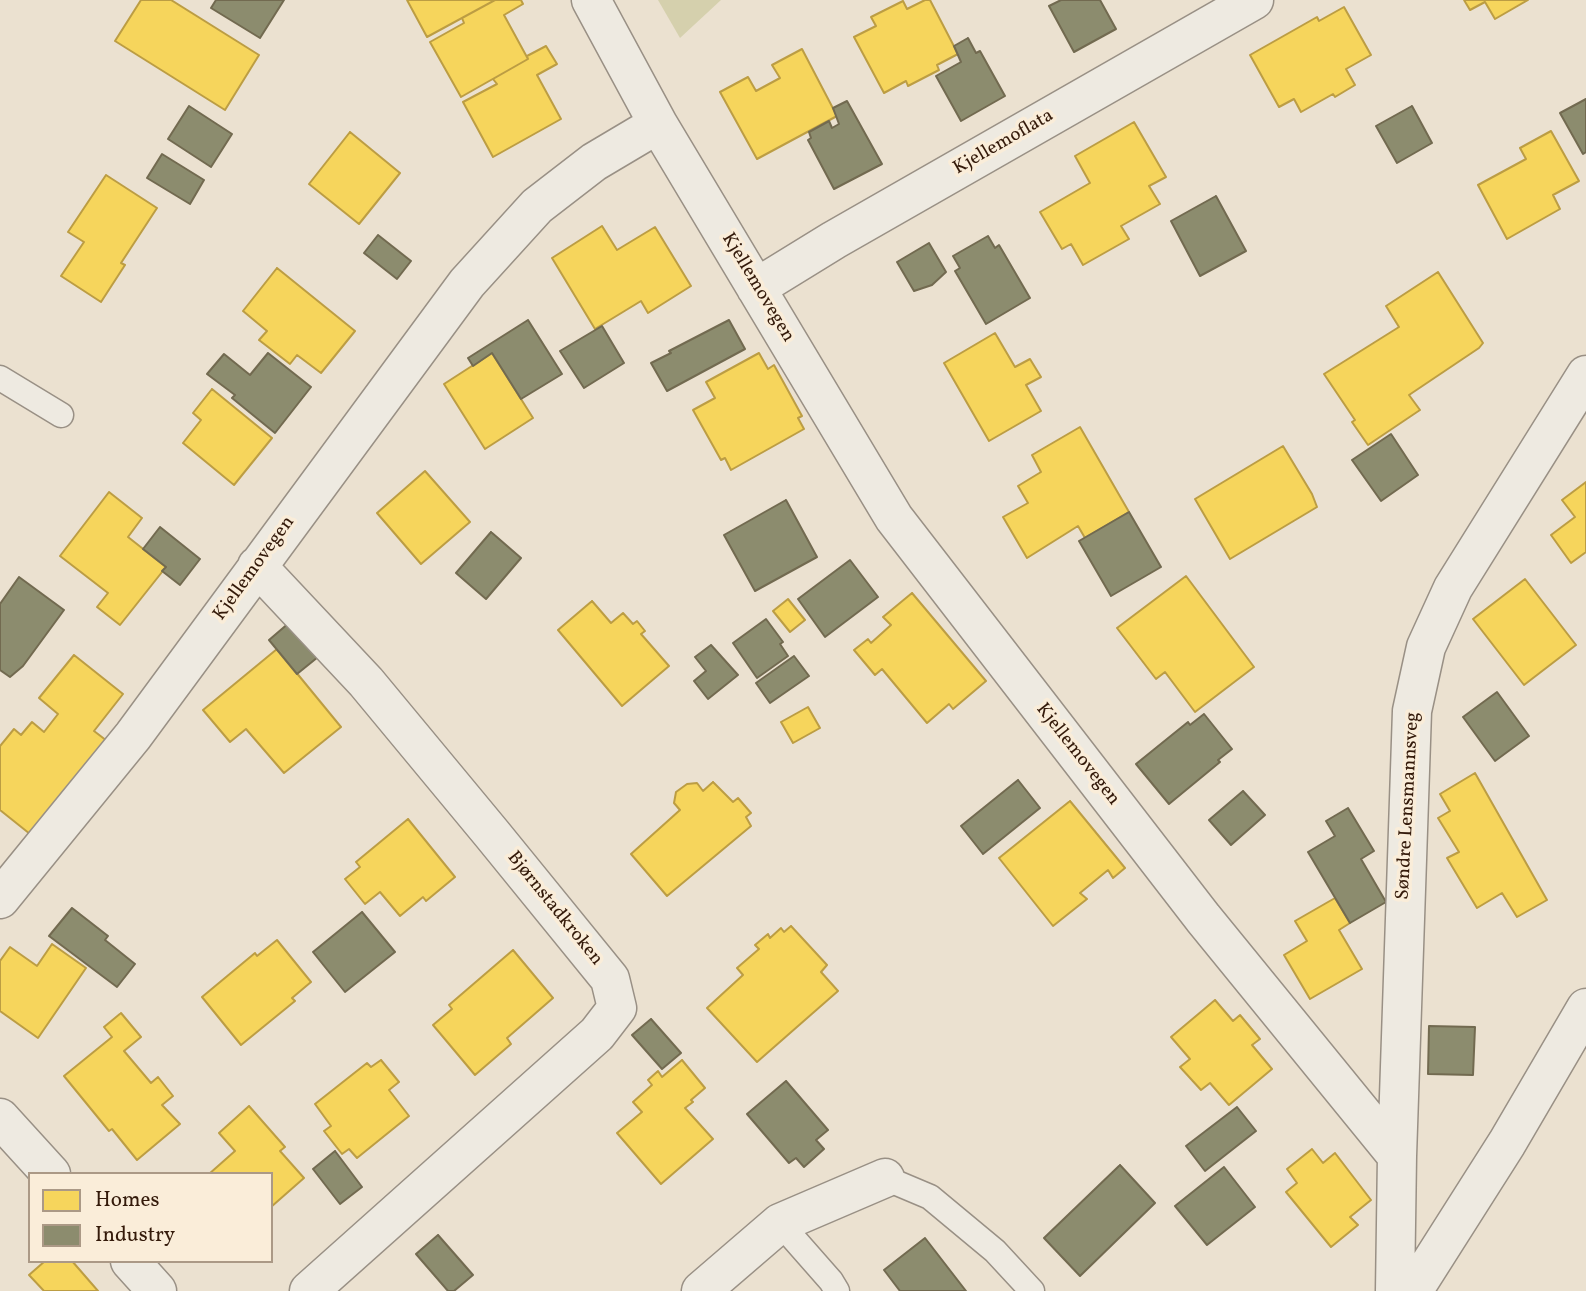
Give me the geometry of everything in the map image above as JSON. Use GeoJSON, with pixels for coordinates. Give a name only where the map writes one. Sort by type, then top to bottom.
{"type":"FeatureCollection","features":[{"type":"Feature","properties":{"kind":"street"},"geometry":{"type":"LineString","coordinates":[[591,0],[658,124]]}},
{"type":"Feature","properties":{"kind":"street","name":"Kjellemoflata"},"geometry":{"type":"LineString","coordinates":[[756,288],[846,233],[1254,0]]}},
{"type":"Feature","properties":{"kind":"street","name":"Kjellemovegen"},"geometry":{"type":"LineString","coordinates":[[0,898],[133,736],[467,283],[537,206],[594,162],[658,124],[894,518],[1203,918],[1397,1156]]}},
{"type":"Feature","properties":{"kind":"street","name":"Søndre Lensmannsveg"},"geometry":{"type":"LineString","coordinates":[[1397,1156],[1412,723],[1426,647],[1453,588],[1586,375]]}},
{"type":"Feature","properties":{"kind":"street","name":"Bjørnstadkroken"},"geometry":{"type":"LineString","coordinates":[[257,566],[366,682],[518,865],[610,979],[617,1008],[597,1034],[309,1291]]}},
{"type":"Feature","properties":{"kind":"street"},"geometry":{"type":"LineString","coordinates":[[1413,1291],[1507,1143],[1586,1008]]}},
{"type":"Feature","properties":{"kind":"street"},"geometry":{"type":"LineString","coordinates":[[0,1118],[49,1172]]}},
{"type":"Feature","properties":{"kind":"street"},"geometry":{"type":"LineString","coordinates":[[1395,1291],[1397,1156]]}},
{"type":"Feature","properties":{"kind":"street"},"geometry":{"type":"LineString","coordinates":[[701,1291],[780,1223],[885,1178]]}},
{"type":"Feature","properties":{"kind":"street"},"geometry":{"type":"LineString","coordinates":[[132,1263],[157,1291]]}},
{"type":"Feature","properties":{"kind":"lane"},"geometry":{"type":"LineString","coordinates":[[0,378],[61,415]]}},
{"type":"Feature","properties":{"kind":"lane"},"geometry":{"type":"LineString","coordinates":[[885,1178],[930,1197],[995,1251],[1032,1291]]}},
{"type":"Feature","properties":{"kind":"lane"},"geometry":{"type":"LineString","coordinates":[[780,1223],[837,1291]]}},
{"type":"Feature","properties":{"kind":"shaded area"},"geometry":{"type":"Polygon","coordinates":[[[658,0],[721,0],[680,38],[658,0]]]}},
{"type":"Feature","properties":{"kind":"building: Homes"},"geometry":{"type":"Polygon","coordinates":[[[141,0],[171,0],[259,55],[225,110],[115,41],[141,0]]]}},
{"type":"Feature","properties":{"kind":"building: Homes"},"geometry":{"type":"Polygon","coordinates":[[[407,0],[495,0],[427,37],[407,0]]]}},
{"type":"Feature","properties":{"kind":"building: Homes"},"geometry":{"type":"Polygon","coordinates":[[[495,0],[521,0],[523,4],[504,15],[528,59],[461,97],[430,42],[464,23],[462,18],[495,0]]]}},
{"type":"Feature","properties":{"kind":"building: Homes"},"geometry":{"type":"Polygon","coordinates":[[[930,0],[958,54],[937,65],[939,70],[908,86],[906,81],[884,93],[854,37],[876,26],[871,17],[903,1],[907,9],[930,0]]]}},
{"type":"Feature","properties":{"kind":"building: Homes"},"geometry":{"type":"Polygon","coordinates":[[[1464,0],[1528,0],[1495,19],[1485,2],[1470,10],[1464,0]]]}},
{"type":"Feature","properties":{"kind":"building: Homes"},"geometry":{"type":"Polygon","coordinates":[[[1344,7],[1371,55],[1346,69],[1355,85],[1301,112],[1294,99],[1279,107],[1250,55],[1317,17],[1319,21],[1344,7]]]}},
{"type":"Feature","properties":{"kind":"building: Homes"},"geometry":{"type":"Polygon","coordinates":[[[546,46],[557,64],[537,75],[561,119],[493,157],[463,102],[497,84],[493,79],[546,46]]]}},
{"type":"Feature","properties":{"kind":"building: Homes"},"geometry":{"type":"Polygon","coordinates":[[[802,49],[837,116],[757,159],[720,92],[748,77],[756,91],[780,78],[772,65],[802,49]]]}},
{"type":"Feature","properties":{"kind":"building: Homes"},"geometry":{"type":"Polygon","coordinates":[[[1134,122],[1166,177],[1149,186],[1160,204],[1121,226],[1129,239],[1083,265],[1071,244],[1062,249],[1040,212],[1090,183],[1075,156],[1134,122]]]}},
{"type":"Feature","properties":{"kind":"building: Homes"},"geometry":{"type":"Polygon","coordinates":[[[1551,131],[1579,181],[1553,195],[1560,209],[1507,239],[1478,185],[1526,159],[1520,148],[1551,131]]]}},
{"type":"Feature","properties":{"kind":"building: Homes"},"geometry":{"type":"Polygon","coordinates":[[[350,132],[400,173],[359,224],[309,184],[350,132]]]}},
{"type":"Feature","properties":{"kind":"building: Homes"},"geometry":{"type":"Polygon","coordinates":[[[106,175],[157,208],[121,263],[125,265],[101,302],[61,276],[84,242],[68,232],[106,175]]]}},
{"type":"Feature","properties":{"kind":"building: Homes"},"geometry":{"type":"Polygon","coordinates":[[[602,226],[617,250],[655,227],[691,286],[648,313],[641,301],[595,329],[552,258],[602,226]]]}},
{"type":"Feature","properties":{"kind":"building: Homes"},"geometry":{"type":"Polygon","coordinates":[[[277,268],[355,331],[321,373],[297,355],[290,364],[259,340],[267,331],[243,311],[277,268]]]}},
{"type":"Feature","properties":{"kind":"building: Homes"},"geometry":{"type":"Polygon","coordinates":[[[1438,272],[1483,343],[1409,395],[1420,410],[1368,445],[1352,422],[1355,420],[1324,374],[1399,327],[1386,306],[1438,272]]]}},
{"type":"Feature","properties":{"kind":"building: Homes"},"geometry":{"type":"Polygon","coordinates":[[[995,333],[1015,367],[1030,359],[1041,377],[1026,385],[1041,411],[989,441],[944,363],[995,333]]]}},
{"type":"Feature","properties":{"kind":"building: Homes"},"geometry":{"type":"Polygon","coordinates":[[[492,353],[533,418],[485,449],[444,384],[492,353]]]}},
{"type":"Feature","properties":{"kind":"building: Homes"},"geometry":{"type":"Polygon","coordinates":[[[759,353],[768,369],[774,365],[802,416],[798,418],[804,429],[731,470],[725,458],[721,460],[693,410],[715,398],[706,382],[759,353]]]}},
{"type":"Feature","properties":{"kind":"building: Homes"},"geometry":{"type":"Polygon","coordinates":[[[212,389],[272,438],[234,485],[183,443],[201,420],[193,413],[212,389]]]}},
{"type":"Feature","properties":{"kind":"building: Homes"},"geometry":{"type":"Polygon","coordinates":[[[1080,427],[1129,512],[1085,538],[1078,526],[1027,558],[1003,517],[1028,503],[1018,486],[1041,472],[1032,455],[1080,427]]]}},
{"type":"Feature","properties":{"kind":"building: Homes"},"geometry":{"type":"Polygon","coordinates":[[[1283,446],[1317,507],[1230,559],[1195,499],[1283,446]]]}},
{"type":"Feature","properties":{"kind":"building: Homes"},"geometry":{"type":"Polygon","coordinates":[[[425,471],[470,522],[421,564],[377,513],[425,471]]]}},
{"type":"Feature","properties":{"kind":"building: Homes"},"geometry":{"type":"Polygon","coordinates":[[[1586,482],[1586,552],[1571,563],[1551,535],[1575,517],[1562,500],[1586,482]]]}},
{"type":"Feature","properties":{"kind":"building: Homes"},"geometry":{"type":"Polygon","coordinates":[[[109,492],[142,518],[128,537],[166,567],[120,625],[97,607],[108,593],[60,556],[109,492]]]}},
{"type":"Feature","properties":{"kind":"building: Homes"},"geometry":{"type":"Polygon","coordinates":[[[1186,576],[1254,667],[1195,712],[1165,672],[1156,679],[1117,628],[1186,576]]]}},
{"type":"Feature","properties":{"kind":"building: Homes"},"geometry":{"type":"Polygon","coordinates":[[[1525,579],[1576,645],[1524,685],[1473,619],[1525,579]]]}},
{"type":"Feature","properties":{"kind":"building: Homes"},"geometry":{"type":"Polygon","coordinates":[[[912,593],[986,681],[953,709],[949,704],[927,723],[882,669],[875,675],[854,650],[868,639],[871,643],[891,625],[883,617],[912,593]]]}},
{"type":"Feature","properties":{"kind":"building: Homes"},"geometry":{"type":"Polygon","coordinates":[[[788,599],[805,620],[790,632],[773,611],[788,599]]]}},
{"type":"Feature","properties":{"kind":"building: Homes"},"geometry":{"type":"Polygon","coordinates":[[[592,601],[611,623],[623,613],[633,624],[637,621],[645,631],[641,634],[669,666],[622,706],[558,630],[592,601]]]}},
{"type":"Feature","properties":{"kind":"building: Homes"},"geometry":{"type":"Polygon","coordinates":[[[277,649],[341,727],[284,773],[246,729],[230,742],[203,710],[277,649]]]}},
{"type":"Feature","properties":{"kind":"building: Homes"},"geometry":{"type":"Polygon","coordinates":[[[74,655],[123,694],[94,731],[111,744],[35,838],[0,810],[0,746],[14,729],[21,735],[32,722],[44,732],[58,714],[39,698],[74,655]]]}},
{"type":"Feature","properties":{"kind":"building: Homes"},"geometry":{"type":"Polygon","coordinates":[[[808,707],[820,728],[793,743],[781,722],[808,707]]]}},
{"type":"Feature","properties":{"kind":"building: Homes"},"geometry":{"type":"Polygon","coordinates":[[[1475,773],[1547,900],[1517,917],[1502,893],[1477,908],[1447,858],[1459,852],[1438,818],[1450,811],[1440,794],[1475,773]]]}},
{"type":"Feature","properties":{"kind":"building: Homes"},"geometry":{"type":"Polygon","coordinates":[[[713,782],[733,802],[738,798],[751,813],[746,817],[751,826],[667,896],[631,854],[680,810],[674,803],[676,792],[687,784],[697,783],[703,791],[713,782]]]}},
{"type":"Feature","properties":{"kind":"building: Homes"},"geometry":{"type":"Polygon","coordinates":[[[1070,801],[1125,868],[1113,878],[1108,870],[1080,893],[1087,899],[1053,926],[999,858],[1070,801]]]}},
{"type":"Feature","properties":{"kind":"building: Homes"},"geometry":{"type":"Polygon","coordinates":[[[408,819],[455,877],[426,901],[423,897],[400,916],[380,892],[365,904],[345,879],[360,867],[356,862],[408,819]]]}},
{"type":"Feature","properties":{"kind":"building: Homes"},"geometry":{"type":"Polygon","coordinates":[[[1335,898],[1350,923],[1339,930],[1362,969],[1310,999],[1284,955],[1307,941],[1295,921],[1335,898]]]}},
{"type":"Feature","properties":{"kind":"building: Homes"},"geometry":{"type":"Polygon","coordinates":[[[791,926],[827,965],[821,972],[838,991],[757,1062],[707,1008],[743,975],[737,968],[759,949],[755,945],[768,934],[770,938],[781,928],[784,932],[791,926]]]}},
{"type":"Feature","properties":{"kind":"building: Homes"},"geometry":{"type":"Polygon","coordinates":[[[277,940],[311,982],[292,998],[295,1001],[241,1045],[202,997],[255,953],[257,956],[277,940]]]}},
{"type":"Feature","properties":{"kind":"building: Homes"},"geometry":{"type":"Polygon","coordinates":[[[52,944],[86,968],[38,1038],[0,1011],[0,961],[10,947],[37,966],[52,944]]]}},
{"type":"Feature","properties":{"kind":"building: Homes"},"geometry":{"type":"Polygon","coordinates":[[[513,950],[553,998],[507,1038],[511,1044],[475,1075],[433,1025],[452,1009],[449,1005],[513,950]]]}},
{"type":"Feature","properties":{"kind":"building: Homes"},"geometry":{"type":"Polygon","coordinates":[[[1215,1000],[1233,1021],[1240,1015],[1260,1039],[1252,1045],[1272,1069],[1229,1105],[1210,1083],[1201,1090],[1180,1067],[1190,1059],[1171,1037],[1215,1000]]]}},
{"type":"Feature","properties":{"kind":"building: Homes"},"geometry":{"type":"Polygon","coordinates":[[[121,1013],[141,1037],[124,1051],[151,1083],[158,1077],[173,1096],[162,1105],[180,1124],[137,1160],[112,1129],[109,1131],[64,1076],[112,1037],[104,1027],[121,1013]]]}},
{"type":"Feature","properties":{"kind":"building: Homes"},"geometry":{"type":"Polygon","coordinates":[[[381,1060],[399,1082],[389,1090],[409,1116],[357,1158],[349,1149],[342,1154],[324,1131],[331,1126],[315,1104],[367,1063],[371,1067],[381,1060]]]}},
{"type":"Feature","properties":{"kind":"building: Homes"},"geometry":{"type":"Polygon","coordinates":[[[682,1060],[705,1088],[685,1108],[713,1139],[661,1184],[617,1133],[642,1112],[633,1102],[652,1085],[648,1080],[658,1071],[662,1077],[682,1060]]]}},
{"type":"Feature","properties":{"kind":"building: Homes"},"geometry":{"type":"Polygon","coordinates":[[[249,1106],[285,1147],[280,1151],[304,1178],[273,1205],[273,1172],[211,1172],[235,1151],[219,1133],[249,1106]]]}},
{"type":"Feature","properties":{"kind":"building: Homes"},"geometry":{"type":"Polygon","coordinates":[[[1312,1149],[1323,1163],[1335,1153],[1371,1200],[1350,1217],[1358,1225],[1331,1247],[1286,1192],[1297,1183],[1287,1169],[1312,1149]]]}},
{"type":"Feature","properties":{"kind":"building: Homes"},"geometry":{"type":"Polygon","coordinates":[[[43,1263],[74,1263],[98,1291],[44,1291],[29,1275],[43,1263]]]}},
{"type":"Feature","properties":{"kind":"building: Industry"},"geometry":{"type":"Polygon","coordinates":[[[216,0],[284,0],[260,38],[211,8],[216,0]]]}},
{"type":"Feature","properties":{"kind":"building: Industry"},"geometry":{"type":"Polygon","coordinates":[[[1061,0],[1100,0],[1116,29],[1074,52],[1049,6],[1061,0]]]}},
{"type":"Feature","properties":{"kind":"building: Industry"},"geometry":{"type":"Polygon","coordinates":[[[968,38],[976,53],[980,51],[1005,96],[961,121],[936,76],[961,62],[954,46],[968,38]]]}},
{"type":"Feature","properties":{"kind":"building: Industry"},"geometry":{"type":"Polygon","coordinates":[[[1586,99],[1586,152],[1583,154],[1560,113],[1586,99]]]}},
{"type":"Feature","properties":{"kind":"building: Industry"},"geometry":{"type":"Polygon","coordinates":[[[847,101],[882,164],[834,189],[808,140],[811,138],[809,132],[829,121],[832,128],[839,124],[833,108],[847,101]]]}},
{"type":"Feature","properties":{"kind":"building: Industry"},"geometry":{"type":"Polygon","coordinates":[[[189,106],[232,134],[211,167],[168,139],[189,106]]]}},
{"type":"Feature","properties":{"kind":"building: Industry"},"geometry":{"type":"Polygon","coordinates":[[[1412,106],[1432,143],[1397,163],[1376,126],[1412,106]]]}},
{"type":"Feature","properties":{"kind":"building: Industry"},"geometry":{"type":"Polygon","coordinates":[[[162,154],[204,180],[190,204],[147,178],[162,154]]]}},
{"type":"Feature","properties":{"kind":"building: Industry"},"geometry":{"type":"Polygon","coordinates":[[[1216,196],[1246,251],[1200,276],[1171,221],[1216,196]]]}},
{"type":"Feature","properties":{"kind":"building: Industry"},"geometry":{"type":"Polygon","coordinates":[[[378,235],[411,261],[397,279],[364,253],[378,235]]]}},
{"type":"Feature","properties":{"kind":"building: Industry"},"geometry":{"type":"Polygon","coordinates":[[[988,236],[995,248],[999,245],[1030,298],[986,324],[955,271],[960,268],[953,256],[988,236]]]}},
{"type":"Feature","properties":{"kind":"building: Industry"},"geometry":{"type":"Polygon","coordinates":[[[929,243],[946,272],[932,285],[914,291],[897,262],[929,243]]]}},
{"type":"Feature","properties":{"kind":"building: Industry"},"geometry":{"type":"Polygon","coordinates":[[[528,320],[562,374],[521,399],[492,353],[473,366],[468,358],[528,320]]]}},
{"type":"Feature","properties":{"kind":"building: Industry"},"geometry":{"type":"Polygon","coordinates":[[[729,320],[745,349],[667,391],[651,363],[729,320]]]}},
{"type":"Feature","properties":{"kind":"building: Industry"},"geometry":{"type":"Polygon","coordinates":[[[602,326],[624,363],[584,388],[560,351],[602,326]]]}},
{"type":"Feature","properties":{"kind":"building: Industry"},"geometry":{"type":"Polygon","coordinates":[[[268,353],[311,387],[275,433],[232,398],[235,395],[207,374],[224,354],[250,375],[268,353]]]}},
{"type":"Feature","properties":{"kind":"building: Industry"},"geometry":{"type":"Polygon","coordinates":[[[1391,434],[1418,475],[1381,501],[1352,460],[1391,434]]]}},
{"type":"Feature","properties":{"kind":"building: Industry"},"geometry":{"type":"Polygon","coordinates":[[[786,500],[817,557],[755,591],[724,535],[786,500]]]}},
{"type":"Feature","properties":{"kind":"building: Industry"},"geometry":{"type":"Polygon","coordinates":[[[1129,512],[1161,567],[1111,596],[1079,541],[1129,512]]]}},
{"type":"Feature","properties":{"kind":"building: Industry"},"geometry":{"type":"Polygon","coordinates":[[[160,527],[200,559],[180,585],[162,571],[166,567],[143,549],[160,527]]]}},
{"type":"Feature","properties":{"kind":"building: Industry"},"geometry":{"type":"Polygon","coordinates":[[[491,532],[521,558],[486,599],[456,573],[491,532]]]}},
{"type":"Feature","properties":{"kind":"building: Industry"},"geometry":{"type":"Polygon","coordinates":[[[850,560],[878,597],[825,637],[798,599],[850,560]]]}},
{"type":"Feature","properties":{"kind":"building: Industry"},"geometry":{"type":"Polygon","coordinates":[[[19,577],[64,610],[23,666],[10,677],[0,670],[0,604],[19,577]]]}},
{"type":"Feature","properties":{"kind":"building: Industry"},"geometry":{"type":"Polygon","coordinates":[[[766,619],[783,642],[780,644],[788,656],[757,678],[733,643],[766,619]]]}},
{"type":"Feature","properties":{"kind":"building: Industry"},"geometry":{"type":"Polygon","coordinates":[[[290,622],[318,657],[297,674],[269,640],[290,622]]]}},
{"type":"Feature","properties":{"kind":"building: Industry"},"geometry":{"type":"Polygon","coordinates":[[[711,645],[738,675],[708,699],[694,681],[706,671],[695,657],[711,645]]]}},
{"type":"Feature","properties":{"kind":"building: Industry"},"geometry":{"type":"Polygon","coordinates":[[[794,656],[809,676],[770,703],[756,683],[794,656]]]}},
{"type":"Feature","properties":{"kind":"building: Industry"},"geometry":{"type":"Polygon","coordinates":[[[1497,692],[1529,736],[1495,761],[1463,717],[1497,692]]]}},
{"type":"Feature","properties":{"kind":"building: Industry"},"geometry":{"type":"Polygon","coordinates":[[[1204,714],[1232,749],[1169,804],[1136,764],[1188,722],[1190,725],[1204,714]]]}},
{"type":"Feature","properties":{"kind":"building: Industry"},"geometry":{"type":"Polygon","coordinates":[[[1018,780],[1040,808],[983,854],[961,826],[1018,780]]]}},
{"type":"Feature","properties":{"kind":"building: Industry"},"geometry":{"type":"Polygon","coordinates":[[[1243,791],[1265,815],[1231,845],[1209,820],[1243,791]]]}},
{"type":"Feature","properties":{"kind":"building: Industry"},"geometry":{"type":"Polygon","coordinates":[[[1348,808],[1374,851],[1361,859],[1386,902],[1350,923],[1308,852],[1335,836],[1326,821],[1348,808]]]}},
{"type":"Feature","properties":{"kind":"building: Industry"},"geometry":{"type":"Polygon","coordinates":[[[72,908],[108,936],[105,940],[135,964],[117,987],[49,936],[72,908]]]}},
{"type":"Feature","properties":{"kind":"building: Industry"},"geometry":{"type":"Polygon","coordinates":[[[362,912],[395,952],[345,992],[313,952],[362,912]]]}},
{"type":"Feature","properties":{"kind":"building: Industry"},"geometry":{"type":"Polygon","coordinates":[[[651,1019],[681,1053],[662,1069],[632,1035],[651,1019]]]}},
{"type":"Feature","properties":{"kind":"building: Industry"},"geometry":{"type":"Polygon","coordinates":[[[1429,1026],[1475,1027],[1473,1075],[1428,1074],[1429,1026]]]}},
{"type":"Feature","properties":{"kind":"building: Industry"},"geometry":{"type":"Polygon","coordinates":[[[786,1081],[828,1130],[816,1140],[824,1149],[804,1167],[796,1158],[789,1163],[747,1114],[786,1081]]]}},
{"type":"Feature","properties":{"kind":"building: Industry"},"geometry":{"type":"Polygon","coordinates":[[[1237,1107],[1256,1131],[1205,1171],[1186,1146],[1237,1107]]]}},
{"type":"Feature","properties":{"kind":"building: Industry"},"geometry":{"type":"Polygon","coordinates":[[[335,1151],[362,1187],[340,1204],[313,1169],[335,1151]]]}},
{"type":"Feature","properties":{"kind":"building: Industry"},"geometry":{"type":"Polygon","coordinates":[[[1120,1165],[1155,1203],[1080,1276],[1044,1238],[1120,1165]]]}},
{"type":"Feature","properties":{"kind":"building: Industry"},"geometry":{"type":"Polygon","coordinates":[[[1224,1167],[1255,1207],[1207,1245],[1175,1206],[1224,1167]]]}},
{"type":"Feature","properties":{"kind":"building: Industry"},"geometry":{"type":"Polygon","coordinates":[[[438,1235],[473,1275],[454,1291],[448,1291],[416,1254],[438,1235]]]}},
{"type":"Feature","properties":{"kind":"building: Industry"},"geometry":{"type":"Polygon","coordinates":[[[925,1238],[966,1291],[900,1291],[884,1270],[925,1238]]]}}]}
